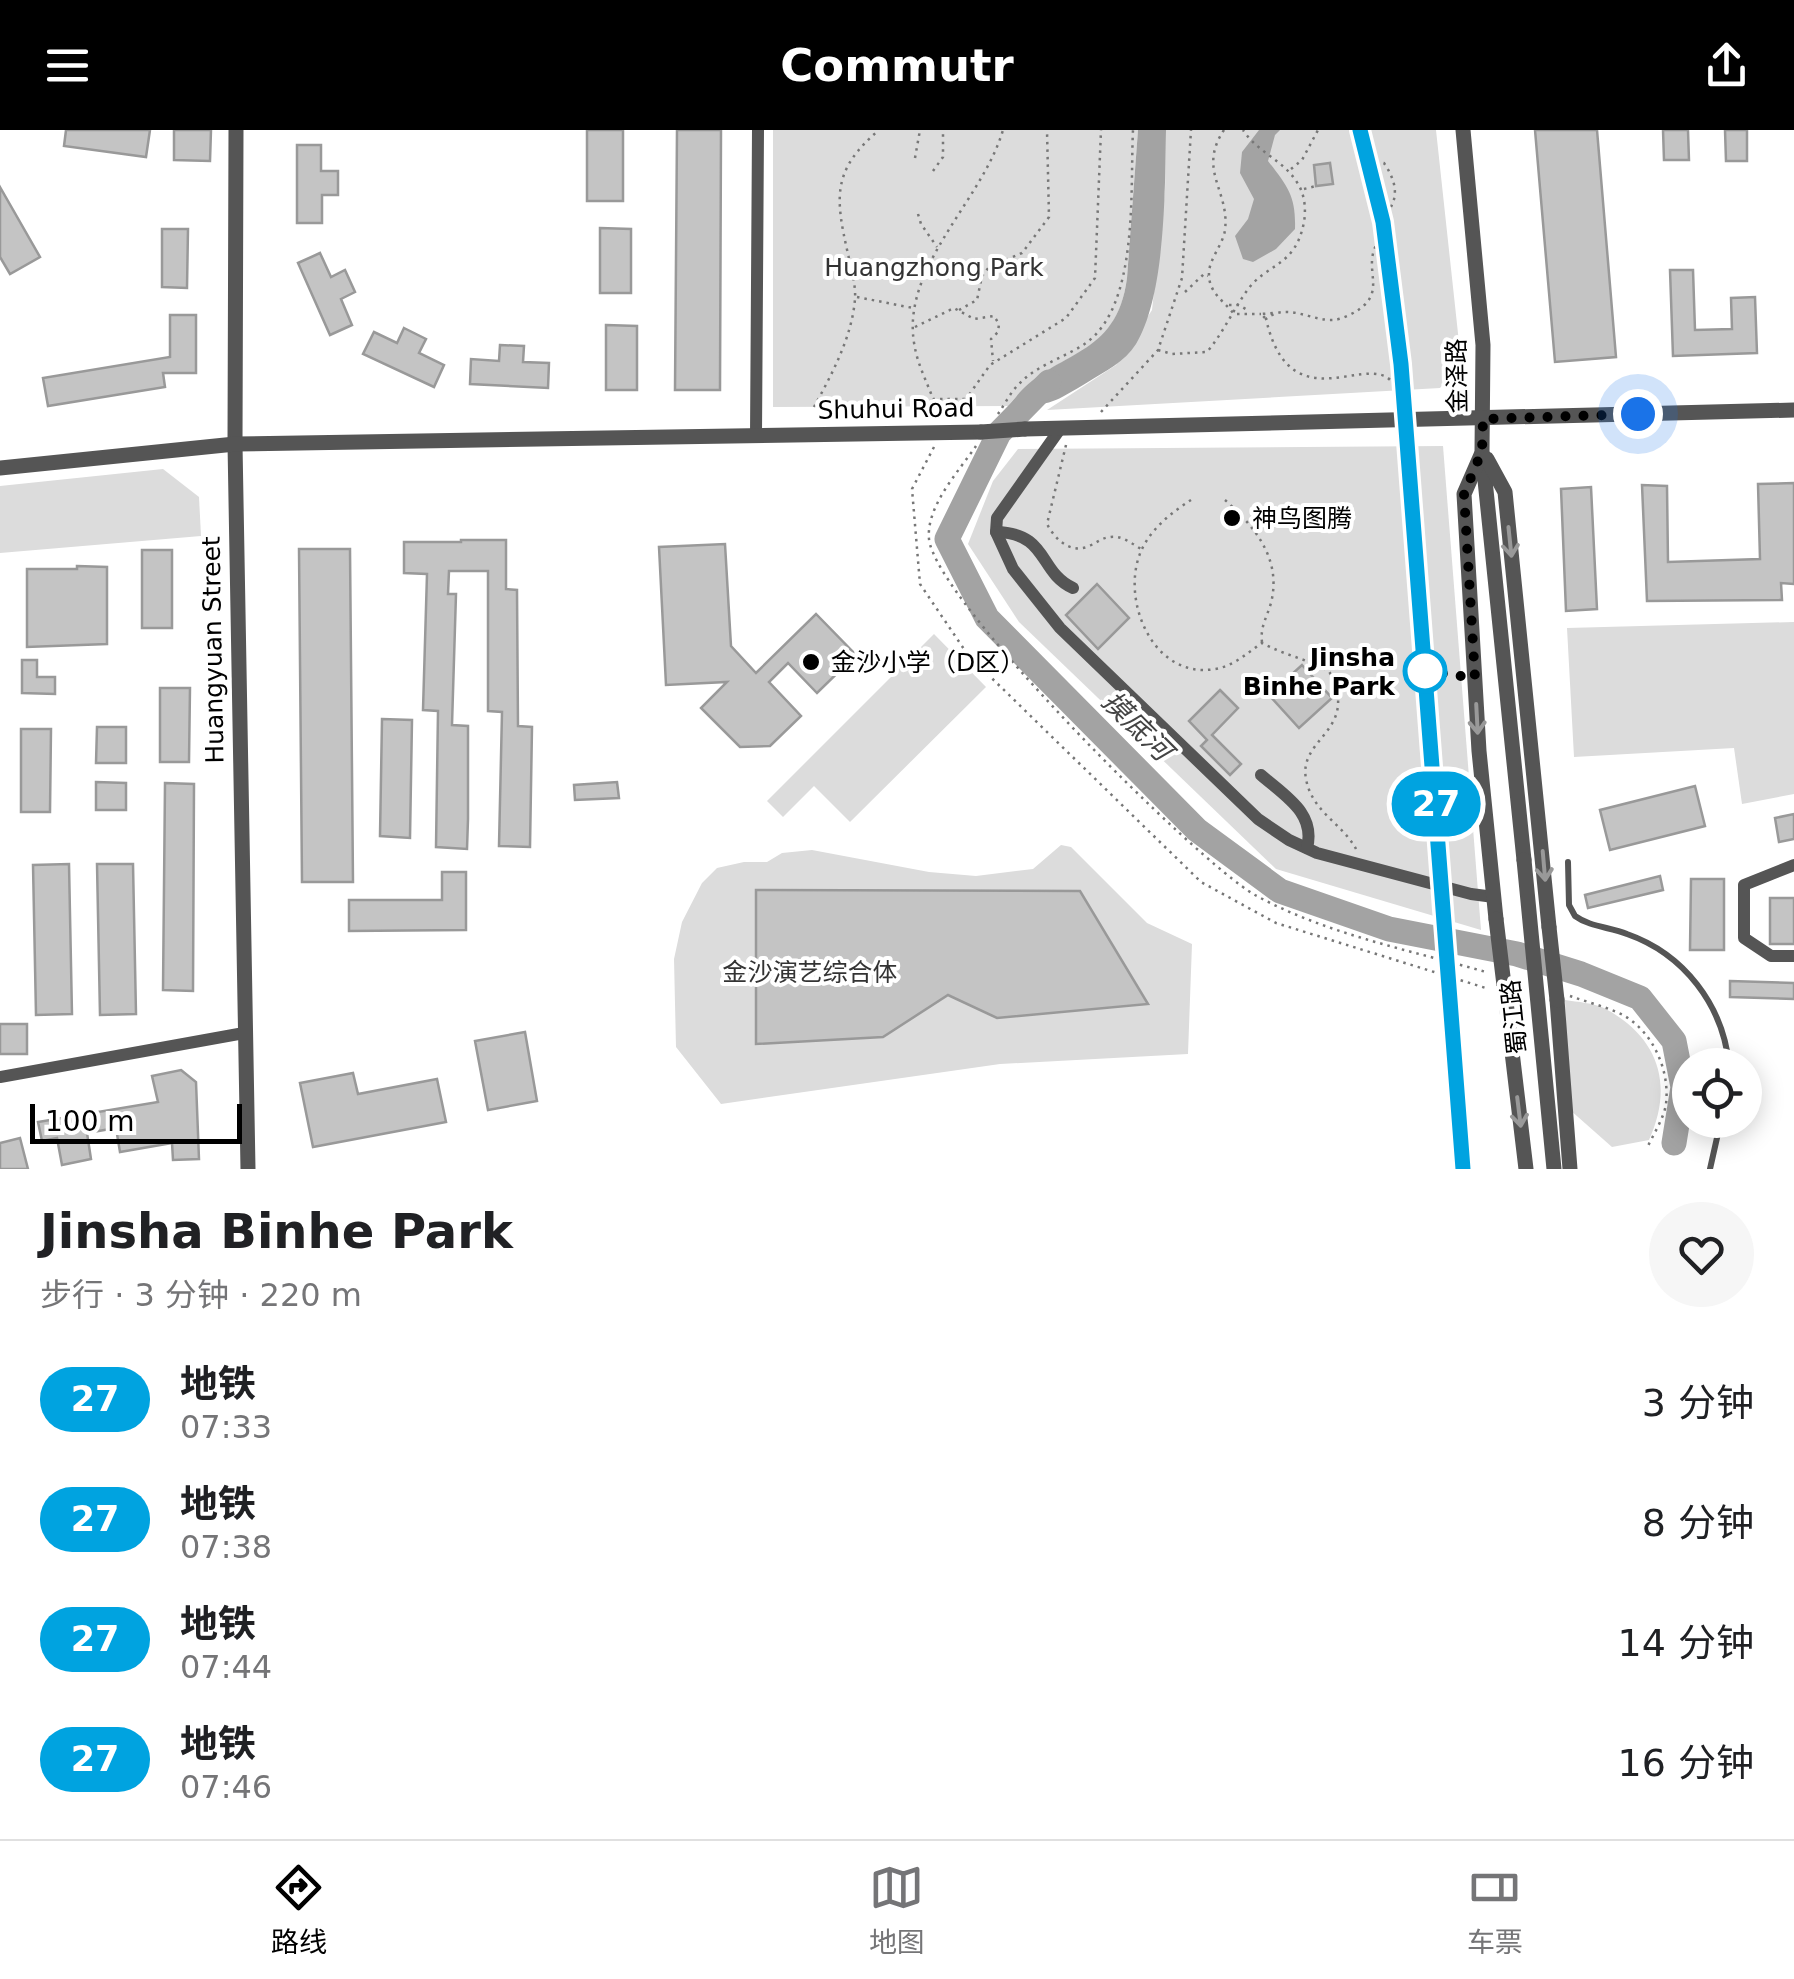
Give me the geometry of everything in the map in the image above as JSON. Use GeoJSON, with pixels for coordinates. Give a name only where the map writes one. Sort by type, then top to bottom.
{"type":"FeatureCollection","features":[{"type":"Feature","properties":{"kind":"street","name":"Huangyuan Street"},"geometry":{"type":"LineString","coordinates":[[236,130],[235,444],[248,1169]]}},
{"type":"Feature","properties":{"kind":"street"},"geometry":{"type":"LineString","coordinates":[[756,436],[758,130]]}},
{"type":"Feature","properties":{"kind":"street","name":"金泽路"},"geometry":{"type":"LineString","coordinates":[[1462,130],[1483,344],[1482,451],[1524,860]]}},
{"type":"Feature","properties":{"kind":"street","name":"Shuhui Road"},"geometry":{"type":"LineString","coordinates":[[0,468],[235,444],[941,434],[980,437],[1072,428],[1794,410]]}},
{"type":"Feature","properties":{"kind":"street"},"geometry":{"type":"LineString","coordinates":[[1072,428],[997,518],[996,532],[1013,568],[1060,628],[1258,819],[1289,840],[1355,864],[1494,897]]}},
{"type":"Feature","properties":{"kind":"street"},"geometry":{"type":"LineString","coordinates":[[1482,451],[1464,494],[1479,752],[1526,1169]]}},
{"type":"Feature","properties":{"kind":"street"},"geometry":{"type":"LineString","coordinates":[[1482,451],[1505,492],[1549,928],[1564,998],[1570,1169]]}},
{"type":"Feature","properties":{"kind":"street"},"geometry":{"type":"LineString","coordinates":[[996,532],[1009,532],[1037,545],[1055,573],[1074,588]]}},
{"type":"Feature","properties":{"kind":"street"},"geometry":{"type":"LineString","coordinates":[[1261,775],[1303,812],[1310,825],[1308,848]]}},
{"type":"Feature","properties":{"kind":"street","name":"蜀江路"},"geometry":{"type":"LineString","coordinates":[[1524,860],[1554,1169]]}},
{"type":"Feature","properties":{"kind":"street"},"geometry":{"type":"LineString","coordinates":[[1794,865],[1744,886],[1744,938],[1771,956],[1794,956]]}},
{"type":"Feature","properties":{"kind":"street"},"geometry":{"type":"LineString","coordinates":[[0,1077],[244,1033]]}},
{"type":"Feature","properties":{"kind":"lane"},"geometry":{"type":"LineString","coordinates":[[1568,862],[1574,916],[1654,944],[1682,965],[1707,998],[1727,1048]]}},
{"type":"Feature","properties":{"kind":"lane"},"geometry":{"type":"LineString","coordinates":[[1710,1169],[1717,1138]]}},
{"type":"Feature","properties":{"kind":"path"},"geometry":{"type":"LineString","coordinates":[[814,407],[841,354],[856,296],[842,230],[840,189],[844,170],[879,130]]}},
{"type":"Feature","properties":{"kind":"path"},"geometry":{"type":"LineString","coordinates":[[915,158],[920,130]]}},
{"type":"Feature","properties":{"kind":"path"},"geometry":{"type":"LineString","coordinates":[[933,171],[943,157],[943,130]]}},
{"type":"Feature","properties":{"kind":"path"},"geometry":{"type":"LineString","coordinates":[[966,399],[933,399],[914,347],[915,308],[920,280],[982,177],[1003,130]]}},
{"type":"Feature","properties":{"kind":"path"},"geometry":{"type":"LineString","coordinates":[[913,328],[944,311],[960,310],[977,300],[982,276],[989,267],[1022,253],[1049,217],[1047,130]]}},
{"type":"Feature","properties":{"kind":"path"},"geometry":{"type":"LineString","coordinates":[[1101,130],[1095,278],[1066,318],[993,362],[941,434],[912,489],[920,584],[968,655],[1200,882],[1276,922],[1503,985]]}},
{"type":"Feature","properties":{"kind":"path"},"geometry":{"type":"LineString","coordinates":[[998,414],[1021,381],[1089,341],[1110,318],[1120,292],[1127,236],[1132,130]]}},
{"type":"Feature","properties":{"kind":"path"},"geometry":{"type":"LineString","coordinates":[[1142,549],[1120,537],[1106,536],[1083,549],[1076,548],[1065,545],[1047,524],[1072,428],[1158,350],[1182,278],[1191,130]]}},
{"type":"Feature","properties":{"kind":"path"},"geometry":{"type":"LineString","coordinates":[[1224,130],[1211,156],[1225,216],[1225,233],[1209,277],[1214,292],[1234,314]]}},
{"type":"Feature","properties":{"kind":"path"},"geometry":{"type":"LineString","coordinates":[[1158,350],[1172,354],[1207,352],[1248,289],[1281,264],[1301,238],[1306,214],[1302,190],[1290,170],[1241,130]]}},
{"type":"Feature","properties":{"kind":"path"},"geometry":{"type":"LineString","coordinates":[[1290,170],[1302,160],[1318,130]]}},
{"type":"Feature","properties":{"kind":"path"},"geometry":{"type":"LineString","coordinates":[[1363,130],[1359,157],[1366,182],[1388,211]]}},
{"type":"Feature","properties":{"kind":"path"},"geometry":{"type":"LineString","coordinates":[[1234,314],[1300,313],[1334,321],[1368,302],[1374,287],[1372,256],[1388,220],[1395,190],[1384,163],[1376,162],[1366,182]]}},
{"type":"Feature","properties":{"kind":"path"},"geometry":{"type":"LineString","coordinates":[[1302,190],[1316,186]]}},
{"type":"Feature","properties":{"kind":"path"},"geometry":{"type":"LineString","coordinates":[[918,214],[920,224],[939,250]]}},
{"type":"Feature","properties":{"kind":"path"},"geometry":{"type":"LineString","coordinates":[[1186,292],[1212,265]]}},
{"type":"Feature","properties":{"kind":"path"},"geometry":{"type":"LineString","coordinates":[[1204,274],[1209,277]]}},
{"type":"Feature","properties":{"kind":"path"},"geometry":{"type":"LineString","coordinates":[[856,296],[915,308]]}},
{"type":"Feature","properties":{"kind":"path"},"geometry":{"type":"LineString","coordinates":[[1228,306],[1240,305],[1250,312]]}},
{"type":"Feature","properties":{"kind":"path"},"geometry":{"type":"LineString","coordinates":[[960,310],[974,320],[994,316],[999,324],[991,339],[993,362]]}},
{"type":"Feature","properties":{"kind":"path"},"geometry":{"type":"LineString","coordinates":[[1266,319],[1273,313]]}},
{"type":"Feature","properties":{"kind":"path"},"geometry":{"type":"LineString","coordinates":[[1261,314],[1280,359],[1294,372],[1307,379],[1327,380],[1360,372],[1375,373],[1388,380],[1398,395],[1400,410]]}},
{"type":"Feature","properties":{"kind":"path"},"geometry":{"type":"LineString","coordinates":[[980,437],[938,504],[929,541],[945,575],[986,633],[1033,686],[1231,880],[1318,924],[1503,985]]}},
{"type":"Feature","properties":{"kind":"path"},"geometry":{"type":"LineString","coordinates":[[1191,500],[1170,513],[1142,549],[1134,582],[1136,606],[1152,642],[1170,658],[1190,668],[1216,669],[1236,662],[1262,643]]}},
{"type":"Feature","properties":{"kind":"path"},"geometry":{"type":"LineString","coordinates":[[1225,500],[1263,540],[1270,564],[1273,583],[1262,643]]}},
{"type":"Feature","properties":{"kind":"path"},"geometry":{"type":"LineString","coordinates":[[1262,643],[1329,670],[1335,682],[1340,703],[1336,718],[1304,764],[1306,782],[1330,822],[1351,840],[1358,852],[1355,864]]}},
{"type":"Feature","properties":{"kind":"path"},"geometry":{"type":"LineString","coordinates":[[1564,998],[1625,1016],[1646,1034],[1657,1051],[1664,1072],[1666,1106],[1648,1148]]}},
{"type":"Feature","properties":{"kind":"green space","name":"Huangzhong Park"},"geometry":{"type":"Polygon","coordinates":[[[773,130],[1138,130],[1127,278],[1110,326],[1096,341],[1025,387],[1009,406],[773,407],[773,130]]]}},
{"type":"Feature","properties":{"kind":"green space"},"geometry":{"type":"Polygon","coordinates":[[[1166,130],[1436,130],[1461,361],[1440,388],[1047,410],[1116,365],[1152,310],[1165,191],[1166,130]]]}},
{"type":"Feature","properties":{"kind":"green space"},"geometry":{"type":"Polygon","coordinates":[[[1443,446],[1481,930],[1276,869],[1019,622],[968,544],[993,481],[1018,449],[1443,446]]]}},
{"type":"Feature","properties":{"kind":"green space"},"geometry":{"type":"Polygon","coordinates":[[[163,469],[199,497],[201,536],[0,553],[0,486],[163,469]]]}},
{"type":"Feature","properties":{"kind":"green space"},"geometry":{"type":"Polygon","coordinates":[[[1794,622],[1794,794],[1742,804],[1734,748],[1574,757],[1567,628],[1794,622]]]}},
{"type":"Feature","properties":{"kind":"green space"},"geometry":{"type":"Polygon","coordinates":[[[934,634],[986,687],[850,822],[814,786],[783,817],[767,801],[934,634]]]}},
{"type":"Feature","properties":{"kind":"green space","name":"金沙演艺综合体"},"geometry":{"type":"Polygon","coordinates":[[[1061,845],[1071,847],[1147,923],[1192,944],[1188,1054],[1000,1064],[721,1104],[676,1047],[674,959],[682,922],[702,883],[717,868],[767,862],[782,853],[812,850],[929,872],[976,876],[1033,869],[1061,845]]]}},
{"type":"Feature","properties":{"kind":"green space"},"geometry":{"type":"Polygon","coordinates":[[[1565,1000],[1604,1008],[1638,1033],[1649,1048],[1657,1064],[1660,1100],[1649,1140],[1612,1147],[1569,1109],[1565,1000]]]}},
{"type":"Feature","properties":{"kind":"shaded area"},"geometry":{"type":"Polygon","coordinates":[[[1138,130],[1166,130],[1158,270],[1146,323],[1136,344],[1114,366],[1058,399],[1009,406],[1042,374],[1095,341],[1120,306],[1127,278],[1138,130]]]}},
{"type":"Feature","properties":{"kind":"shaded area"},"geometry":{"type":"Polygon","coordinates":[[[1259,130],[1280,130],[1268,161],[1289,192],[1295,229],[1276,249],[1253,262],[1243,259],[1235,236],[1248,219],[1254,199],[1240,173],[1242,152],[1259,130]]]}},
{"type":"Feature","properties":{"kind":"building"},"geometry":{"type":"Polygon","coordinates":[[[66,130],[150,130],[146,157],[64,146],[66,130]]]}},
{"type":"Feature","properties":{"kind":"building"},"geometry":{"type":"Polygon","coordinates":[[[174,130],[211,130],[210,161],[174,160],[174,130]]]}},
{"type":"Feature","properties":{"kind":"building"},"geometry":{"type":"Polygon","coordinates":[[[587,130],[623,130],[623,201],[587,201],[587,130]]]}},
{"type":"Feature","properties":{"kind":"building"},"geometry":{"type":"Polygon","coordinates":[[[677,130],[721,130],[720,390],[675,390],[677,130]]]}},
{"type":"Feature","properties":{"kind":"building"},"geometry":{"type":"Polygon","coordinates":[[[1535,130],[1597,130],[1616,357],[1555,362],[1535,130]]]}},
{"type":"Feature","properties":{"kind":"building"},"geometry":{"type":"Polygon","coordinates":[[[1663,130],[1688,130],[1689,160],[1664,160],[1663,130]]]}},
{"type":"Feature","properties":{"kind":"building"},"geometry":{"type":"Polygon","coordinates":[[[1725,130],[1747,130],[1747,161],[1726,161],[1725,130]]]}},
{"type":"Feature","properties":{"kind":"building"},"geometry":{"type":"Polygon","coordinates":[[[297,145],[321,145],[321,171],[338,171],[338,195],[322,195],[322,223],[297,223],[297,145]]]}},
{"type":"Feature","properties":{"kind":"building"},"geometry":{"type":"Polygon","coordinates":[[[1330,163],[1333,184],[1316,186],[1314,165],[1330,163]]]}},
{"type":"Feature","properties":{"kind":"building"},"geometry":{"type":"Polygon","coordinates":[[[0,187],[40,257],[10,274],[0,257],[0,187]]]}},
{"type":"Feature","properties":{"kind":"building"},"geometry":{"type":"Polygon","coordinates":[[[600,228],[631,229],[631,293],[600,293],[600,228]]]}},
{"type":"Feature","properties":{"kind":"building"},"geometry":{"type":"Polygon","coordinates":[[[162,229],[188,229],[187,288],[162,287],[162,229]]]}},
{"type":"Feature","properties":{"kind":"building"},"geometry":{"type":"Polygon","coordinates":[[[320,253],[331,277],[345,270],[355,292],[341,299],[352,325],[330,335],[298,263],[320,253]]]}},
{"type":"Feature","properties":{"kind":"building"},"geometry":{"type":"Polygon","coordinates":[[[1670,270],[1693,270],[1695,330],[1732,329],[1731,298],[1755,297],[1757,353],[1673,356],[1670,270]]]}},
{"type":"Feature","properties":{"kind":"building"},"geometry":{"type":"Polygon","coordinates":[[[170,315],[196,315],[196,373],[163,373],[165,387],[48,406],[43,378],[170,357],[170,315]]]}},
{"type":"Feature","properties":{"kind":"building"},"geometry":{"type":"Polygon","coordinates":[[[606,325],[637,326],[637,390],[606,390],[606,325]]]}},
{"type":"Feature","properties":{"kind":"building"},"geometry":{"type":"Polygon","coordinates":[[[404,328],[426,339],[419,353],[444,365],[434,387],[363,354],[374,332],[397,343],[404,328]]]}},
{"type":"Feature","properties":{"kind":"building"},"geometry":{"type":"Polygon","coordinates":[[[500,345],[524,346],[523,362],[549,363],[548,388],[470,384],[471,359],[499,361],[500,345]]]}},
{"type":"Feature","properties":{"kind":"building"},"geometry":{"type":"Polygon","coordinates":[[[1794,483],[1794,584],[1781,583],[1782,600],[1647,601],[1642,485],[1667,486],[1668,562],[1760,559],[1758,484],[1794,483]]]}},
{"type":"Feature","properties":{"kind":"building"},"geometry":{"type":"Polygon","coordinates":[[[1591,487],[1597,609],[1566,611],[1561,489],[1591,487]]]}},
{"type":"Feature","properties":{"kind":"building"},"geometry":{"type":"Polygon","coordinates":[[[506,540],[506,589],[517,590],[518,726],[532,727],[530,847],[499,846],[502,712],[488,711],[488,571],[449,571],[448,594],[456,594],[452,725],[468,726],[467,849],[436,847],[438,711],[423,710],[427,574],[404,573],[404,542],[506,540]]]}},
{"type":"Feature","properties":{"kind":"building"},"geometry":{"type":"Polygon","coordinates":[[[725,544],[731,646],[756,673],[816,614],[856,655],[817,693],[788,663],[769,682],[801,716],[770,746],[740,747],[701,708],[727,682],[666,685],[659,547],[725,544]]]}},
{"type":"Feature","properties":{"kind":"building"},"geometry":{"type":"Polygon","coordinates":[[[299,549],[350,549],[353,882],[302,882],[299,549]]]}},
{"type":"Feature","properties":{"kind":"building"},"geometry":{"type":"Polygon","coordinates":[[[142,550],[172,550],[172,628],[142,628],[142,550]]]}},
{"type":"Feature","properties":{"kind":"building"},"geometry":{"type":"Polygon","coordinates":[[[107,567],[107,644],[27,647],[27,569],[107,567]]]}},
{"type":"Feature","properties":{"kind":"building"},"geometry":{"type":"Polygon","coordinates":[[[1097,584],[1129,618],[1098,649],[1066,615],[1097,584]]]}},
{"type":"Feature","properties":{"kind":"building"},"geometry":{"type":"Polygon","coordinates":[[[22,660],[37,660],[37,677],[55,677],[55,694],[22,693],[22,660]]]}},
{"type":"Feature","properties":{"kind":"building"},"geometry":{"type":"Polygon","coordinates":[[[1302,665],[1332,698],[1299,728],[1269,695],[1302,665]]]}},
{"type":"Feature","properties":{"kind":"building"},"geometry":{"type":"Polygon","coordinates":[[[160,688],[190,688],[189,762],[160,762],[160,688]]]}},
{"type":"Feature","properties":{"kind":"building"},"geometry":{"type":"Polygon","coordinates":[[[1220,690],[1238,708],[1212,735],[1241,764],[1230,775],[1201,746],[1207,740],[1189,721],[1220,690]]]}},
{"type":"Feature","properties":{"kind":"building"},"geometry":{"type":"Polygon","coordinates":[[[382,719],[412,720],[410,838],[380,836],[382,719]]]}},
{"type":"Feature","properties":{"kind":"building"},"geometry":{"type":"Polygon","coordinates":[[[97,727],[126,727],[126,763],[96,763],[97,727]]]}},
{"type":"Feature","properties":{"kind":"building"},"geometry":{"type":"Polygon","coordinates":[[[21,729],[51,729],[50,812],[21,812],[21,729]]]}},
{"type":"Feature","properties":{"kind":"building"},"geometry":{"type":"Polygon","coordinates":[[[96,782],[126,783],[126,810],[96,810],[96,782]]]}},
{"type":"Feature","properties":{"kind":"building"},"geometry":{"type":"Polygon","coordinates":[[[617,782],[619,798],[575,800],[574,785],[617,782]]]}},
{"type":"Feature","properties":{"kind":"building"},"geometry":{"type":"Polygon","coordinates":[[[165,783],[194,784],[193,991],[163,990],[165,783]]]}},
{"type":"Feature","properties":{"kind":"building"},"geometry":{"type":"Polygon","coordinates":[[[1695,786],[1705,826],[1610,850],[1600,810],[1695,786]]]}},
{"type":"Feature","properties":{"kind":"building"},"geometry":{"type":"Polygon","coordinates":[[[1794,814],[1794,839],[1779,842],[1775,818],[1794,814]]]}},
{"type":"Feature","properties":{"kind":"building"},"geometry":{"type":"Polygon","coordinates":[[[69,864],[72,1014],[36,1015],[33,865],[69,864]]]}},
{"type":"Feature","properties":{"kind":"building"},"geometry":{"type":"Polygon","coordinates":[[[97,864],[133,864],[136,1014],[100,1015],[97,864]]]}},
{"type":"Feature","properties":{"kind":"building"},"geometry":{"type":"Polygon","coordinates":[[[442,872],[466,872],[466,930],[349,931],[349,900],[442,900],[442,872]]]}},
{"type":"Feature","properties":{"kind":"building"},"geometry":{"type":"Polygon","coordinates":[[[1660,876],[1663,890],[1588,908],[1585,895],[1660,876]]]}},
{"type":"Feature","properties":{"kind":"building"},"geometry":{"type":"Polygon","coordinates":[[[1691,879],[1724,879],[1724,950],[1690,950],[1691,879]]]}},
{"type":"Feature","properties":{"kind":"building"},"geometry":{"type":"Polygon","coordinates":[[[756,890],[1080,891],[1148,1004],[997,1018],[948,995],[883,1037],[756,1044],[756,890]]]}},
{"type":"Feature","properties":{"kind":"building"},"geometry":{"type":"Polygon","coordinates":[[[1770,898],[1794,898],[1794,944],[1770,944],[1770,898]]]}},
{"type":"Feature","properties":{"kind":"building"},"geometry":{"type":"Polygon","coordinates":[[[1730,981],[1794,983],[1794,999],[1730,997],[1730,981]]]}},
{"type":"Feature","properties":{"kind":"building"},"geometry":{"type":"Polygon","coordinates":[[[0,1024],[27,1024],[27,1054],[0,1054],[0,1024]]]}},
{"type":"Feature","properties":{"kind":"building"},"geometry":{"type":"Polygon","coordinates":[[[525,1032],[537,1101],[488,1110],[475,1041],[525,1032]]]}},
{"type":"Feature","properties":{"kind":"building"},"geometry":{"type":"Polygon","coordinates":[[[181,1070],[196,1082],[199,1159],[173,1160],[172,1143],[120,1152],[116,1128],[87,1133],[91,1159],[62,1165],[57,1138],[42,1141],[38,1122],[158,1102],[152,1076],[181,1070]]]}},
{"type":"Feature","properties":{"kind":"building"},"geometry":{"type":"Polygon","coordinates":[[[353,1073],[358,1094],[437,1079],[446,1122],[313,1147],[300,1083],[353,1073]]]}},
{"type":"Feature","properties":{"kind":"building"},"geometry":{"type":"Polygon","coordinates":[[[20,1138],[28,1169],[0,1169],[0,1143],[20,1138]]]}},
{"type":"Feature","properties":{"kind":"waterway","name":"摸底河"},"geometry":{"type":"LineString","coordinates":[[1049,382],[999,433],[947,539],[987,618],[1197,830],[1280,891],[1389,929],[1517,954],[1640,998],[1674,1041],[1683,1087],[1674,1143]]}},
{"type":"Feature","properties":{"kind":"metro line","name":"27"},"geometry":{"type":"LineString","coordinates":[[1360,130],[1383,222],[1401,364],[1463,1169]]}},
{"type":"Feature","properties":{"kind":"place","name":"神鸟图腾"},"geometry":{"type":"Point","coordinates":[1232,518]}},
{"type":"Feature","properties":{"kind":"place","name":"金沙小学（D区）"},"geometry":{"type":"Point","coordinates":[811,662]}},
{"type":"Feature","properties":{"kind":"place","name":"Jinsha Binhe Park"},"geometry":{"type":"Point","coordinates":[1425,671]}},
{"type":"Feature","properties":{"kind":"route"},"geometry":{"type":"LineString","coordinates":[[1425,671],[1475,678],[1464,494],[1482,451],[1483,419],[1638,414]]}}]}
